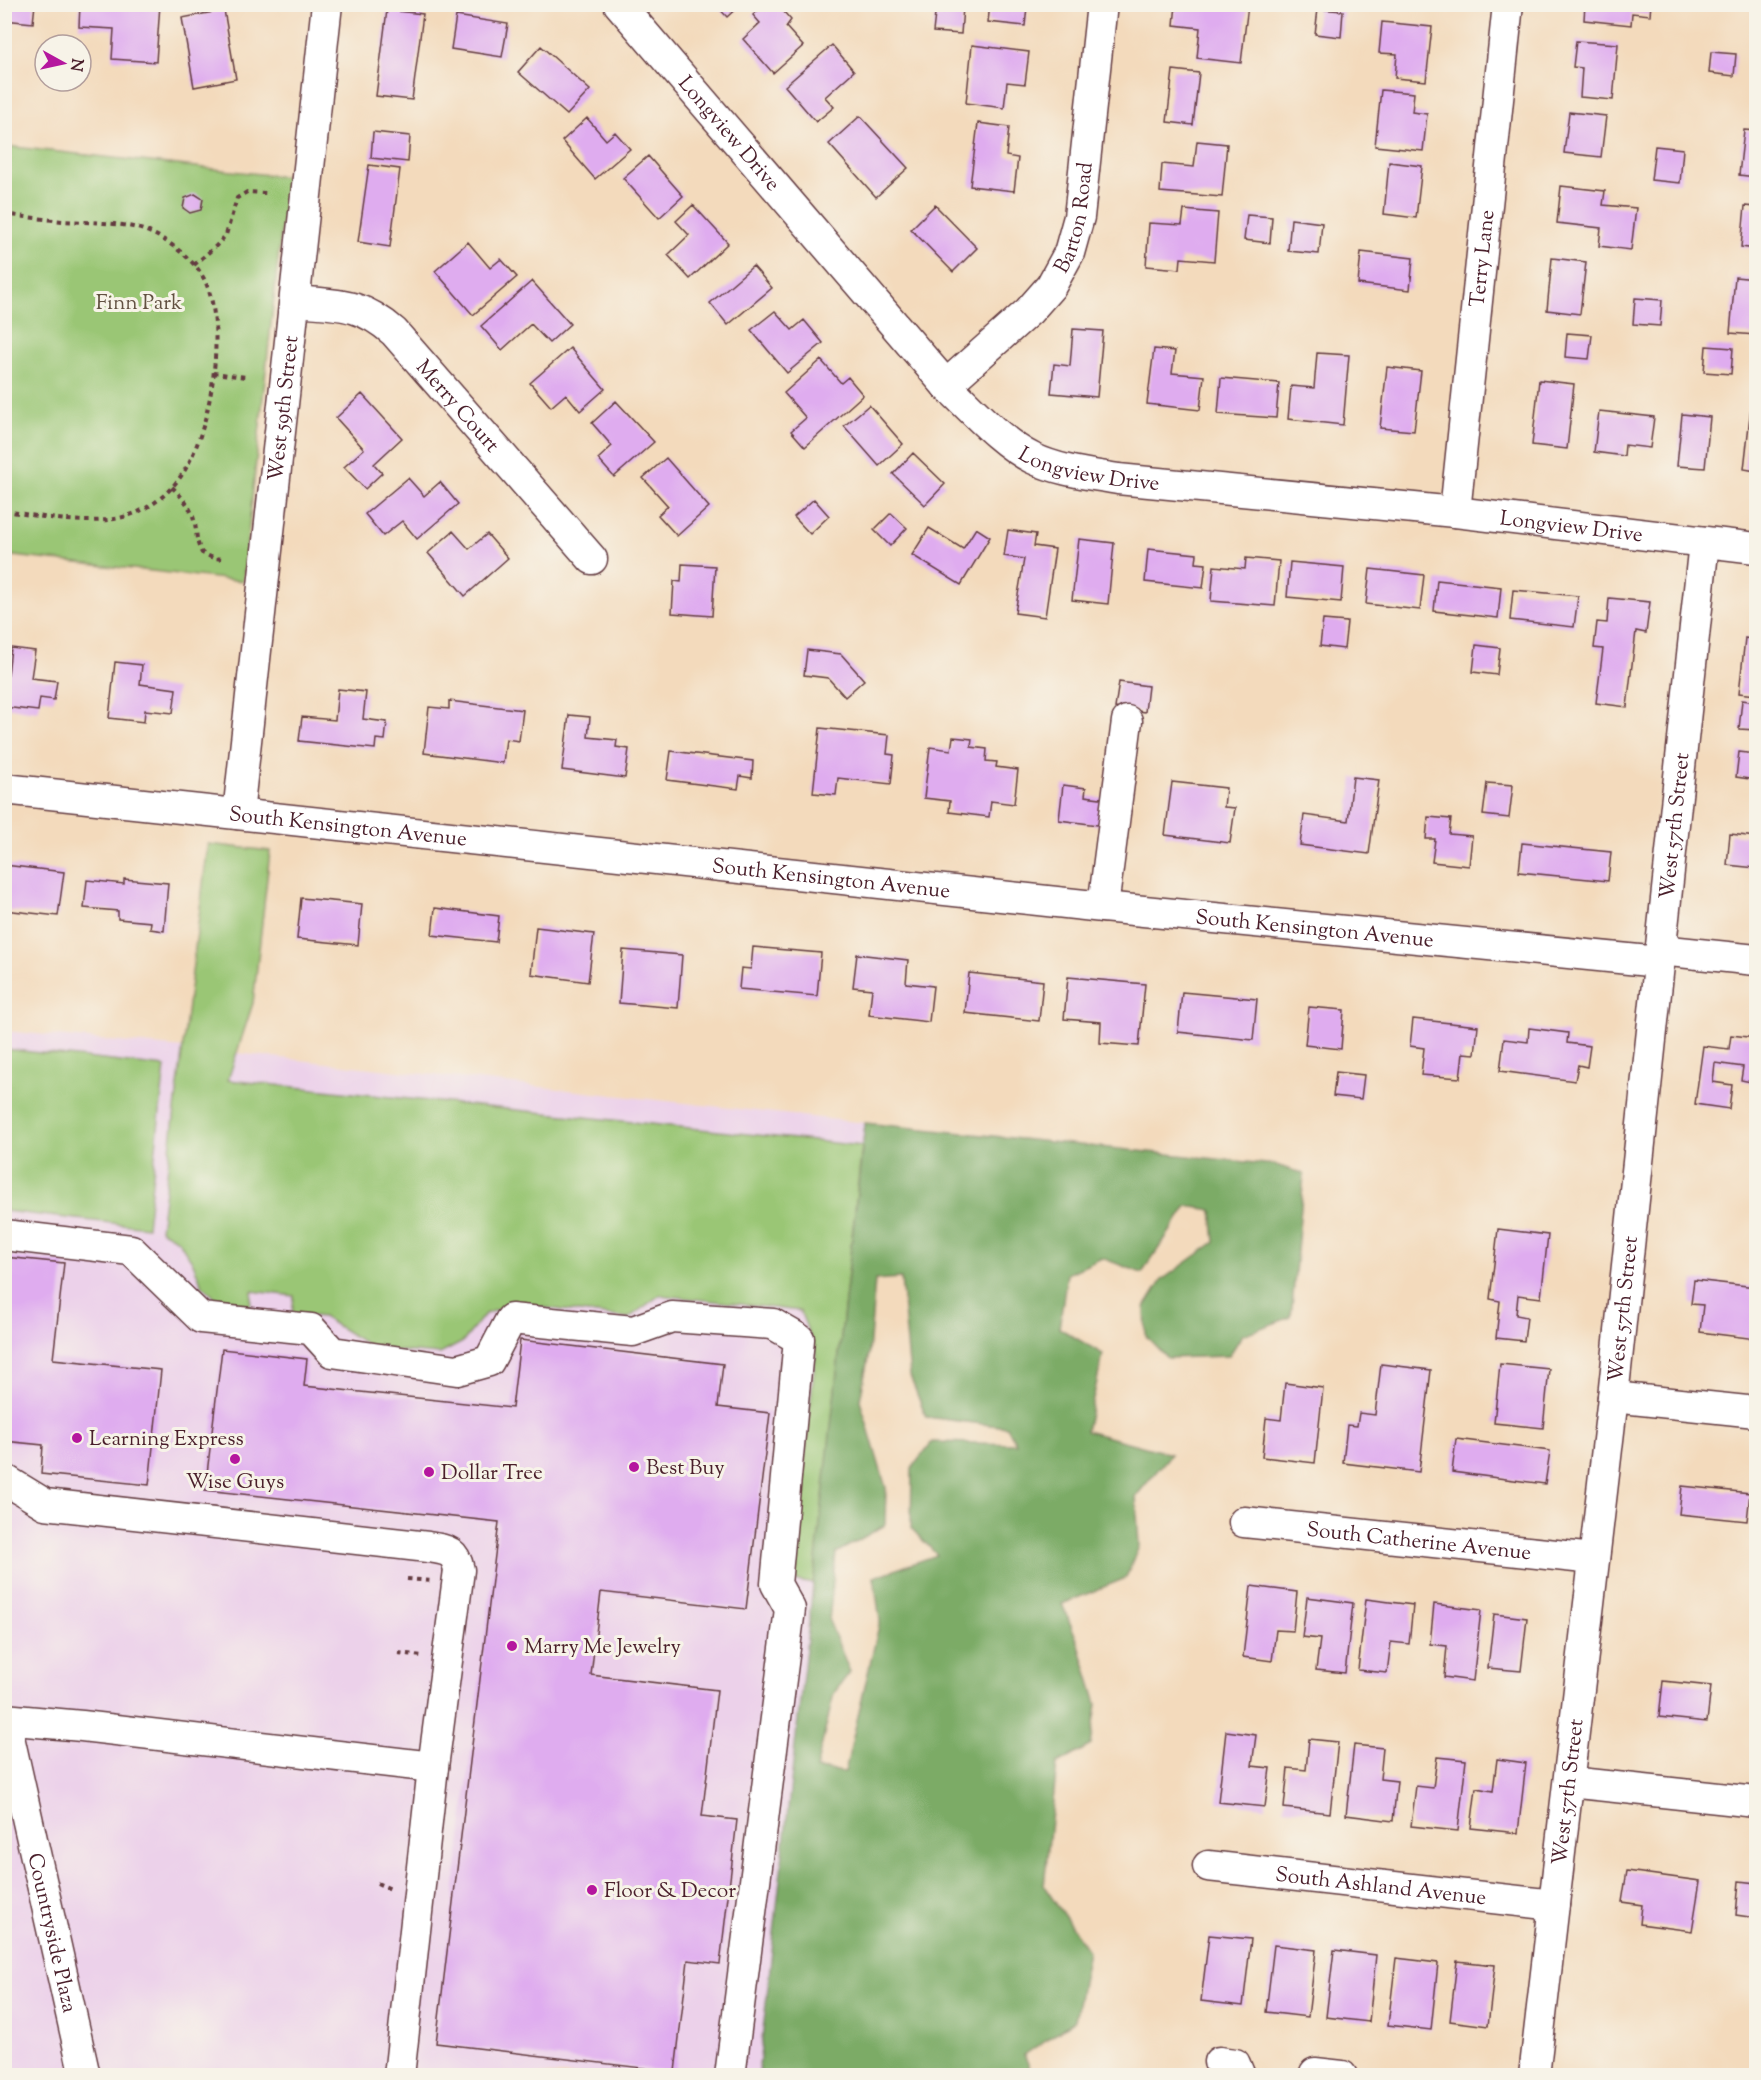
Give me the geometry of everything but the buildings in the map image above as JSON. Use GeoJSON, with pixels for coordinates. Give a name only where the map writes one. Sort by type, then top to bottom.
{"type":"FeatureCollection","features":[{"type":"Feature","properties":{"kind":"street","name":"West 59th Street"},"geometry":{"type":"LineString","coordinates":[[238,814],[327,4]]}},
{"type":"Feature","properties":{"kind":"street","name":"Longview Drive"},"geometry":{"type":"LineString","coordinates":[[619,4],[946,385],[998,434],[1031,457],[1071,472],[1118,478],[1455,513],[1756,548]]}},
{"type":"Feature","properties":{"kind":"street","name":"Barton Road"},"geometry":{"type":"LineString","coordinates":[[946,385],[1029,311],[1052,286],[1069,253],[1079,218],[1102,4]]}},
{"type":"Feature","properties":{"kind":"street","name":"Terry Lane"},"geometry":{"type":"LineString","coordinates":[[1455,513],[1508,4]]}},
{"type":"Feature","properties":{"kind":"street","name":"Merry Court"},"geometry":{"type":"LineString","coordinates":[[295,301],[349,306],[380,320],[394,332],[592,559]]}},
{"type":"Feature","properties":{"kind":"street","name":"West 57th Street"},"geometry":{"type":"LineString","coordinates":[[1534,2076],[1613,1397],[1704,542]]}},
{"type":"Feature","properties":{"kind":"street"},"geometry":{"type":"LineString","coordinates":[[1103,907],[1127,721]]}},
{"type":"Feature","properties":{"kind":"street","name":"South Kensington Avenue"},"geometry":{"type":"LineString","coordinates":[[4,789],[1103,907],[1660,956],[1756,960]]}},
{"type":"Feature","properties":{"kind":"street"},"geometry":{"type":"LineString","coordinates":[[4,1235],[131,1250],[201,1318],[311,1329],[332,1352],[457,1371],[489,1361],[511,1319],[633,1331],[672,1317],[773,1324],[799,1339],[776,1584],[790,1609],[730,2076]]}},
{"type":"Feature","properties":{"kind":"street"},"geometry":{"type":"LineString","coordinates":[[1613,1397],[1756,1412]]}},
{"type":"Feature","properties":{"kind":"street"},"geometry":{"type":"LineString","coordinates":[[4,1479],[45,1504],[411,1544],[444,1549],[452,1553],[456,1559],[459,1570],[433,1767],[399,2076]]}},
{"type":"Feature","properties":{"kind":"street","name":"South Catherine Avenue"},"geometry":{"type":"LineString","coordinates":[[1244,1522],[1594,1559]]}},
{"type":"Feature","properties":{"kind":"street"},"geometry":{"type":"LineString","coordinates":[[5,1719],[433,1767]]}},
{"type":"Feature","properties":{"kind":"street","name":"Countryside Plaza"},"geometry":{"type":"LineString","coordinates":[[5,1719],[85,2076]]}},
{"type":"Feature","properties":{"kind":"street"},"geometry":{"type":"LineString","coordinates":[[1569,1782],[1756,1802]]}},
{"type":"Feature","properties":{"kind":"street","name":"South Ashland Avenue"},"geometry":{"type":"LineString","coordinates":[[1208,1866],[1554,1905]]}},
{"type":"Feature","properties":{"kind":"path"},"geometry":{"type":"LineString","coordinates":[[194,265],[226,235],[237,198],[247,192],[266,193]]}},
{"type":"Feature","properties":{"kind":"path"},"geometry":{"type":"LineString","coordinates":[[4,214],[108,224],[146,231],[160,237],[194,265],[206,282],[216,336],[213,373],[204,421],[181,476],[163,496],[143,510],[116,518],[97,520],[54,518],[4,511]]}},
{"type":"Feature","properties":{"kind":"path"},"geometry":{"type":"LineString","coordinates":[[213,373],[246,377]]}},
{"type":"Feature","properties":{"kind":"path"},"geometry":{"type":"LineString","coordinates":[[172,487],[187,502],[195,522],[202,553],[207,557],[225,560]]}},
{"type":"Feature","properties":{"kind":"shaded area"},"geometry":{"type":"Polygon","coordinates":[[[4,1031],[236,1053],[865,1123],[758,2075],[5,2075],[4,1031]]]}},
{"type":"Feature","properties":{"kind":"green space","name":"Finn Park"},"geometry":{"type":"Polygon","coordinates":[[[5,146],[287,177],[243,581],[5,555],[5,146]]]}},
{"type":"Feature","properties":{"kind":"green space"},"geometry":{"type":"Polygon","coordinates":[[[208,844],[270,851],[253,1003],[228,1080],[862,1146],[814,1584],[792,1580],[816,1351],[800,1311],[660,1295],[629,1318],[513,1304],[485,1314],[463,1342],[440,1354],[374,1349],[323,1317],[292,1314],[294,1296],[252,1291],[250,1308],[231,1306],[216,1299],[202,1285],[192,1261],[178,1240],[160,1230],[208,844]]]}},
{"type":"Feature","properties":{"kind":"green space"},"geometry":{"type":"Polygon","coordinates":[[[5,1049],[165,1067],[147,1227],[5,1211],[5,1049]]]}},
{"type":"Feature","properties":{"kind":"green space"},"geometry":{"type":"Polygon","coordinates":[[[865,1123],[1276,1165],[1304,1174],[1291,1317],[1242,1335],[1229,1356],[1167,1358],[1146,1336],[1145,1307],[1162,1280],[1215,1242],[1212,1210],[1187,1206],[1142,1273],[1102,1258],[1067,1274],[1059,1328],[1103,1354],[1086,1431],[1171,1454],[1136,1496],[1139,1546],[1126,1578],[1062,1604],[1078,1642],[1097,1704],[1091,1745],[1057,1764],[1044,1886],[1088,1951],[1075,2020],[1024,2055],[1033,2074],[1047,2075],[758,2075],[865,1123]],[[901,1278],[875,1280],[869,1353],[860,1400],[886,1488],[885,1525],[836,1553],[829,1621],[850,1672],[834,1693],[816,1769],[845,1772],[880,1621],[874,1577],[937,1555],[911,1528],[912,1468],[932,1442],[1016,1444],[1007,1427],[926,1417],[910,1376],[901,1278]]]}},
{"type":"Feature","properties":{"kind":"place","name":"Learning Express"},"geometry":{"type":"Point","coordinates":[77,1438]}},
{"type":"Feature","properties":{"kind":"place","name":"Wise Guys"},"geometry":{"type":"Point","coordinates":[235,1459]}},
{"type":"Feature","properties":{"kind":"place","name":"Best Buy"},"geometry":{"type":"Point","coordinates":[634,1467]}},
{"type":"Feature","properties":{"kind":"place","name":"Dollar Tree"},"geometry":{"type":"Point","coordinates":[429,1472]}},
{"type":"Feature","properties":{"kind":"place","name":"Marry Me Jewelry"},"geometry":{"type":"Point","coordinates":[512,1646]}},
{"type":"Feature","properties":{"kind":"place","name":"Floor & Decor"},"geometry":{"type":"Point","coordinates":[592,1890]}}]}
